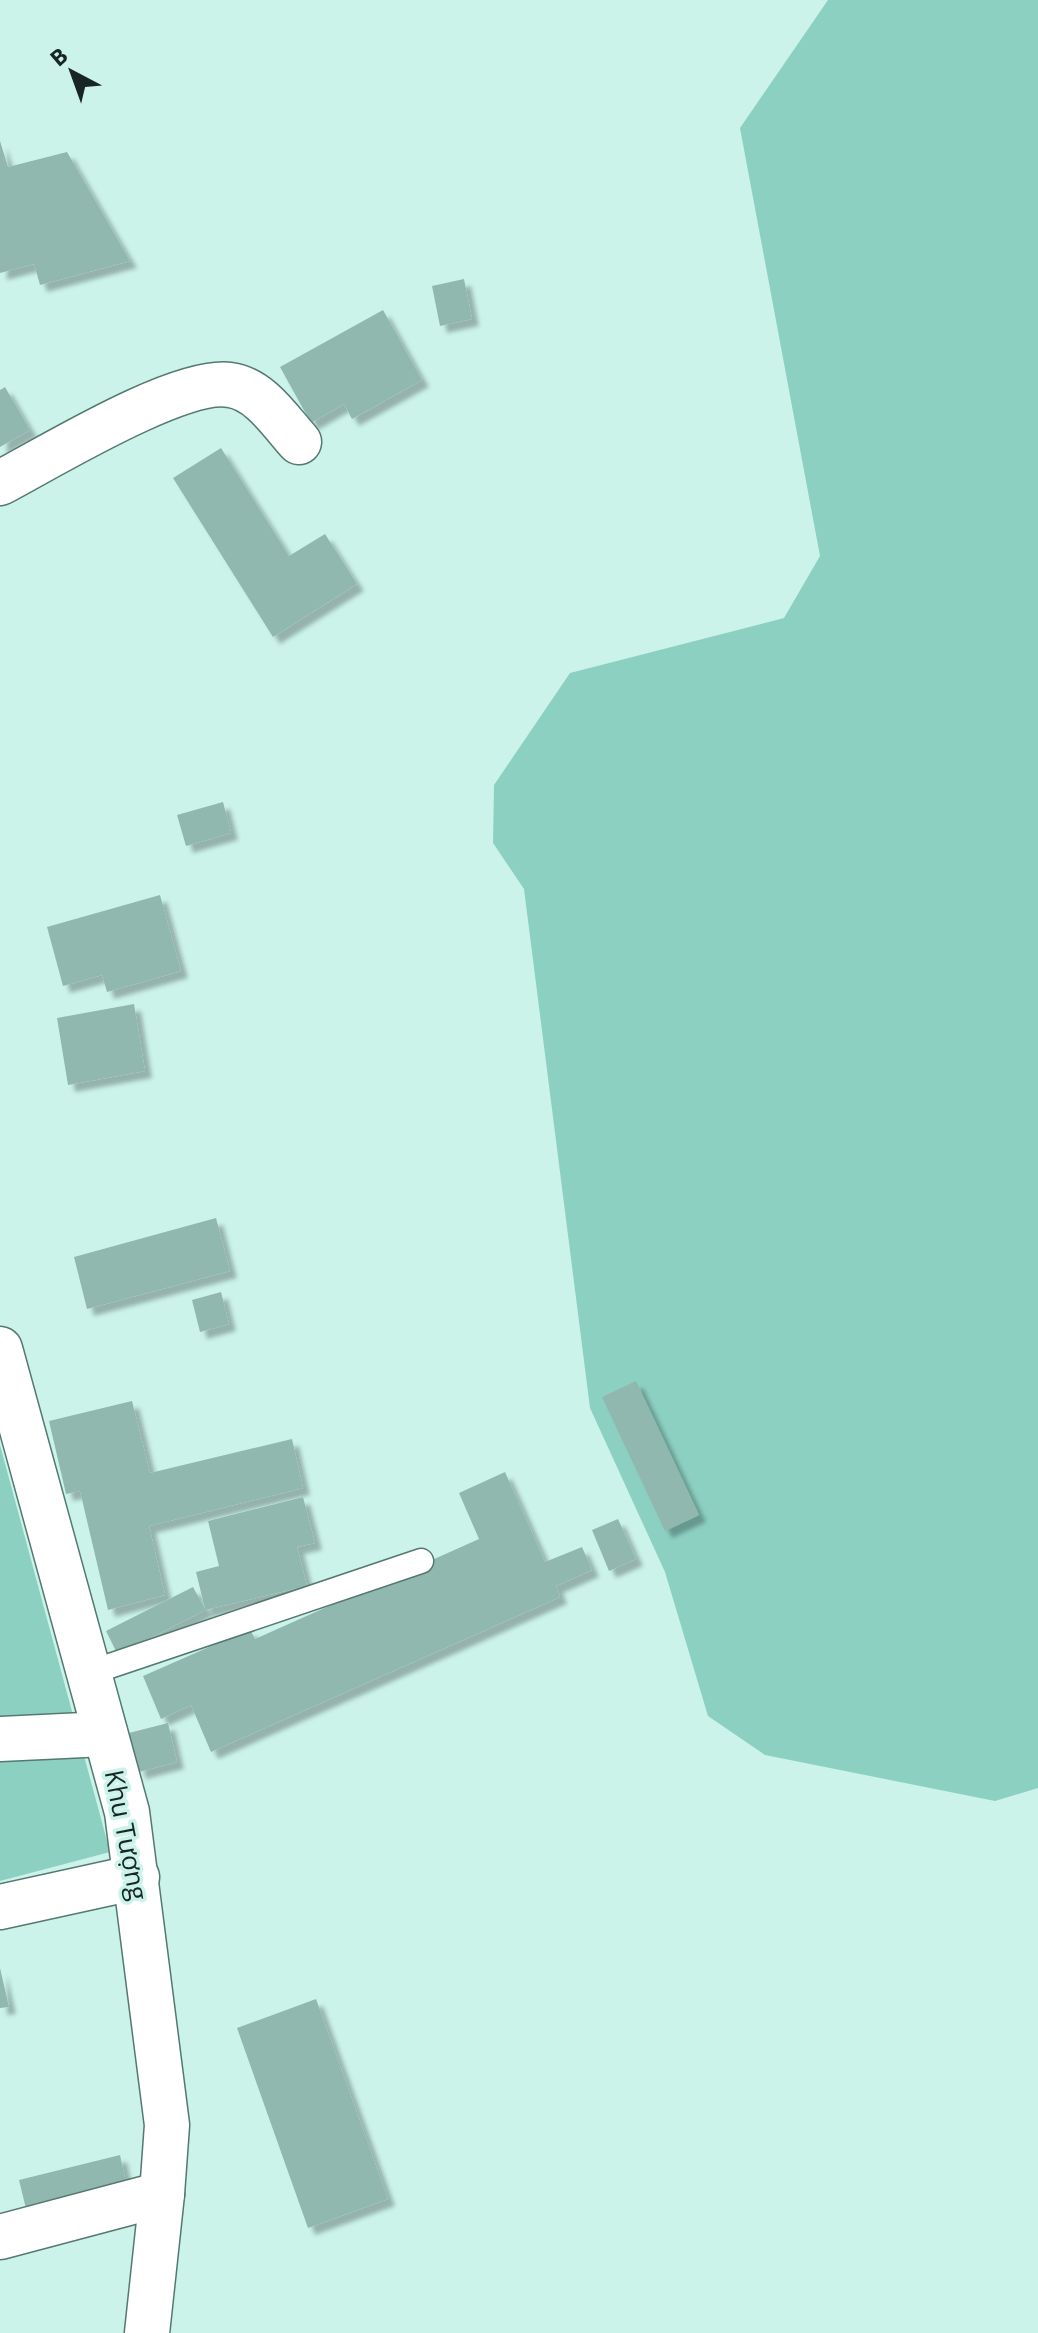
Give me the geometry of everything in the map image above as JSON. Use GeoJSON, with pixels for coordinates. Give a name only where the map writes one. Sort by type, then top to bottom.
{"type":"FeatureCollection","features":[{"type":"Feature","properties":{"kind":"street"},"geometry":{"type":"LineString","coordinates":[[0,483],[161,399],[204,386],[231,385],[262,399],[299,442]]}},
{"type":"Feature","properties":{"kind":"street","name":"Khu Tượng"},"geometry":{"type":"LineString","coordinates":[[0,1349],[127,1812],[137,1877],[167,2125],[147,2333]]}},
{"type":"Feature","properties":{"kind":"street"},"geometry":{"type":"LineString","coordinates":[[0,1739],[105,1734]]}},
{"type":"Feature","properties":{"kind":"street"},"geometry":{"type":"LineString","coordinates":[[0,1907],[137,1877]]}},
{"type":"Feature","properties":{"kind":"street"},"geometry":{"type":"LineString","coordinates":[[0,2237],[162,2194]]}},
{"type":"Feature","properties":{"kind":"lane"},"geometry":{"type":"LineString","coordinates":[[89,1673],[421,1561]]}},
{"type":"Feature","properties":{"kind":"green space"},"geometry":{"type":"Polygon","coordinates":[[[828,0],[1038,0],[1038,1788],[995,1801],[765,1755],[708,1716],[665,1572],[590,1408],[524,889],[493,843],[494,785],[570,673],[784,618],[820,556],[740,128],[828,0]]]}},
{"type":"Feature","properties":{"kind":"green space"},"geometry":{"type":"Polygon","coordinates":[[[0,1445],[110,1852],[0,1881],[0,1445]]]}},
{"type":"Feature","properties":{"kind":"building"},"geometry":{"type":"Polygon","coordinates":[[[0,141],[8,167],[67,152],[130,261],[40,285],[34,264],[0,273],[0,141]]]}},
{"type":"Feature","properties":{"kind":"building"},"geometry":{"type":"Polygon","coordinates":[[[464,279],[472,319],[440,326],[432,286],[464,279]]]}},
{"type":"Feature","properties":{"kind":"building"},"geometry":{"type":"Polygon","coordinates":[[[383,310],[422,380],[352,419],[344,404],[311,423],[280,367],[383,310]]]}},
{"type":"Feature","properties":{"kind":"building"},"geometry":{"type":"Polygon","coordinates":[[[5,387],[30,430],[0,447],[0,390],[5,387]]]}},
{"type":"Feature","properties":{"kind":"building"},"geometry":{"type":"Polygon","coordinates":[[[221,448],[289,556],[325,534],[357,584],[273,637],[173,478],[221,448]]]}},
{"type":"Feature","properties":{"kind":"building"},"geometry":{"type":"Polygon","coordinates":[[[223,802],[231,833],[186,846],[177,815],[223,802]]]}},
{"type":"Feature","properties":{"kind":"building"},"geometry":{"type":"Polygon","coordinates":[[[160,895],[181,971],[107,992],[102,975],[63,986],[47,927],[160,895]]]}},
{"type":"Feature","properties":{"kind":"building"},"geometry":{"type":"Polygon","coordinates":[[[134,1004],[145,1071],[68,1085],[57,1018],[134,1004]]]}},
{"type":"Feature","properties":{"kind":"building"},"geometry":{"type":"Polygon","coordinates":[[[216,1218],[230,1271],[87,1309],[74,1257],[216,1218]]]}},
{"type":"Feature","properties":{"kind":"building"},"geometry":{"type":"Polygon","coordinates":[[[221,1292],[229,1324],[200,1332],[192,1300],[221,1292]]]}},
{"type":"Feature","properties":{"kind":"building"},"geometry":{"type":"Polygon","coordinates":[[[636,1381],[699,1515],[665,1531],[602,1397],[636,1381]]]}},
{"type":"Feature","properties":{"kind":"building"},"geometry":{"type":"Polygon","coordinates":[[[132,1401],[150,1473],[292,1439],[303,1488],[149,1526],[165,1595],[108,1610],[80,1491],[66,1494],[49,1421],[132,1401]]]}},
{"type":"Feature","properties":{"kind":"building"},"geometry":{"type":"Polygon","coordinates":[[[505,1472],[545,1562],[582,1547],[592,1570],[556,1586],[560,1597],[211,1752],[191,1705],[161,1719],[143,1676],[250,1629],[255,1639],[479,1539],[459,1493],[505,1472]]]}},
{"type":"Feature","properties":{"kind":"building"},"geometry":{"type":"Polygon","coordinates":[[[303,1497],[315,1543],[297,1547],[307,1586],[205,1610],[118,1655],[106,1631],[193,1587],[205,1609],[196,1572],[219,1566],[208,1521],[303,1497]]]}},
{"type":"Feature","properties":{"kind":"building"},"geometry":{"type":"Polygon","coordinates":[[[618,1519],[636,1559],[609,1571],[592,1530],[618,1519]]]}},
{"type":"Feature","properties":{"kind":"building"},"geometry":{"type":"Polygon","coordinates":[[[168,1723],[177,1762],[139,1772],[129,1733],[168,1723]]]}},
{"type":"Feature","properties":{"kind":"building"},"geometry":{"type":"Polygon","coordinates":[[[0,1968],[9,2007],[0,2008],[0,1968]]]}},
{"type":"Feature","properties":{"kind":"building"},"geometry":{"type":"Polygon","coordinates":[[[316,1999],[388,2199],[308,2228],[237,2028],[316,1999]]]}},
{"type":"Feature","properties":{"kind":"building"},"geometry":{"type":"Polygon","coordinates":[[[120,2155],[129,2197],[29,2221],[19,2180],[120,2155]]]}}]}
